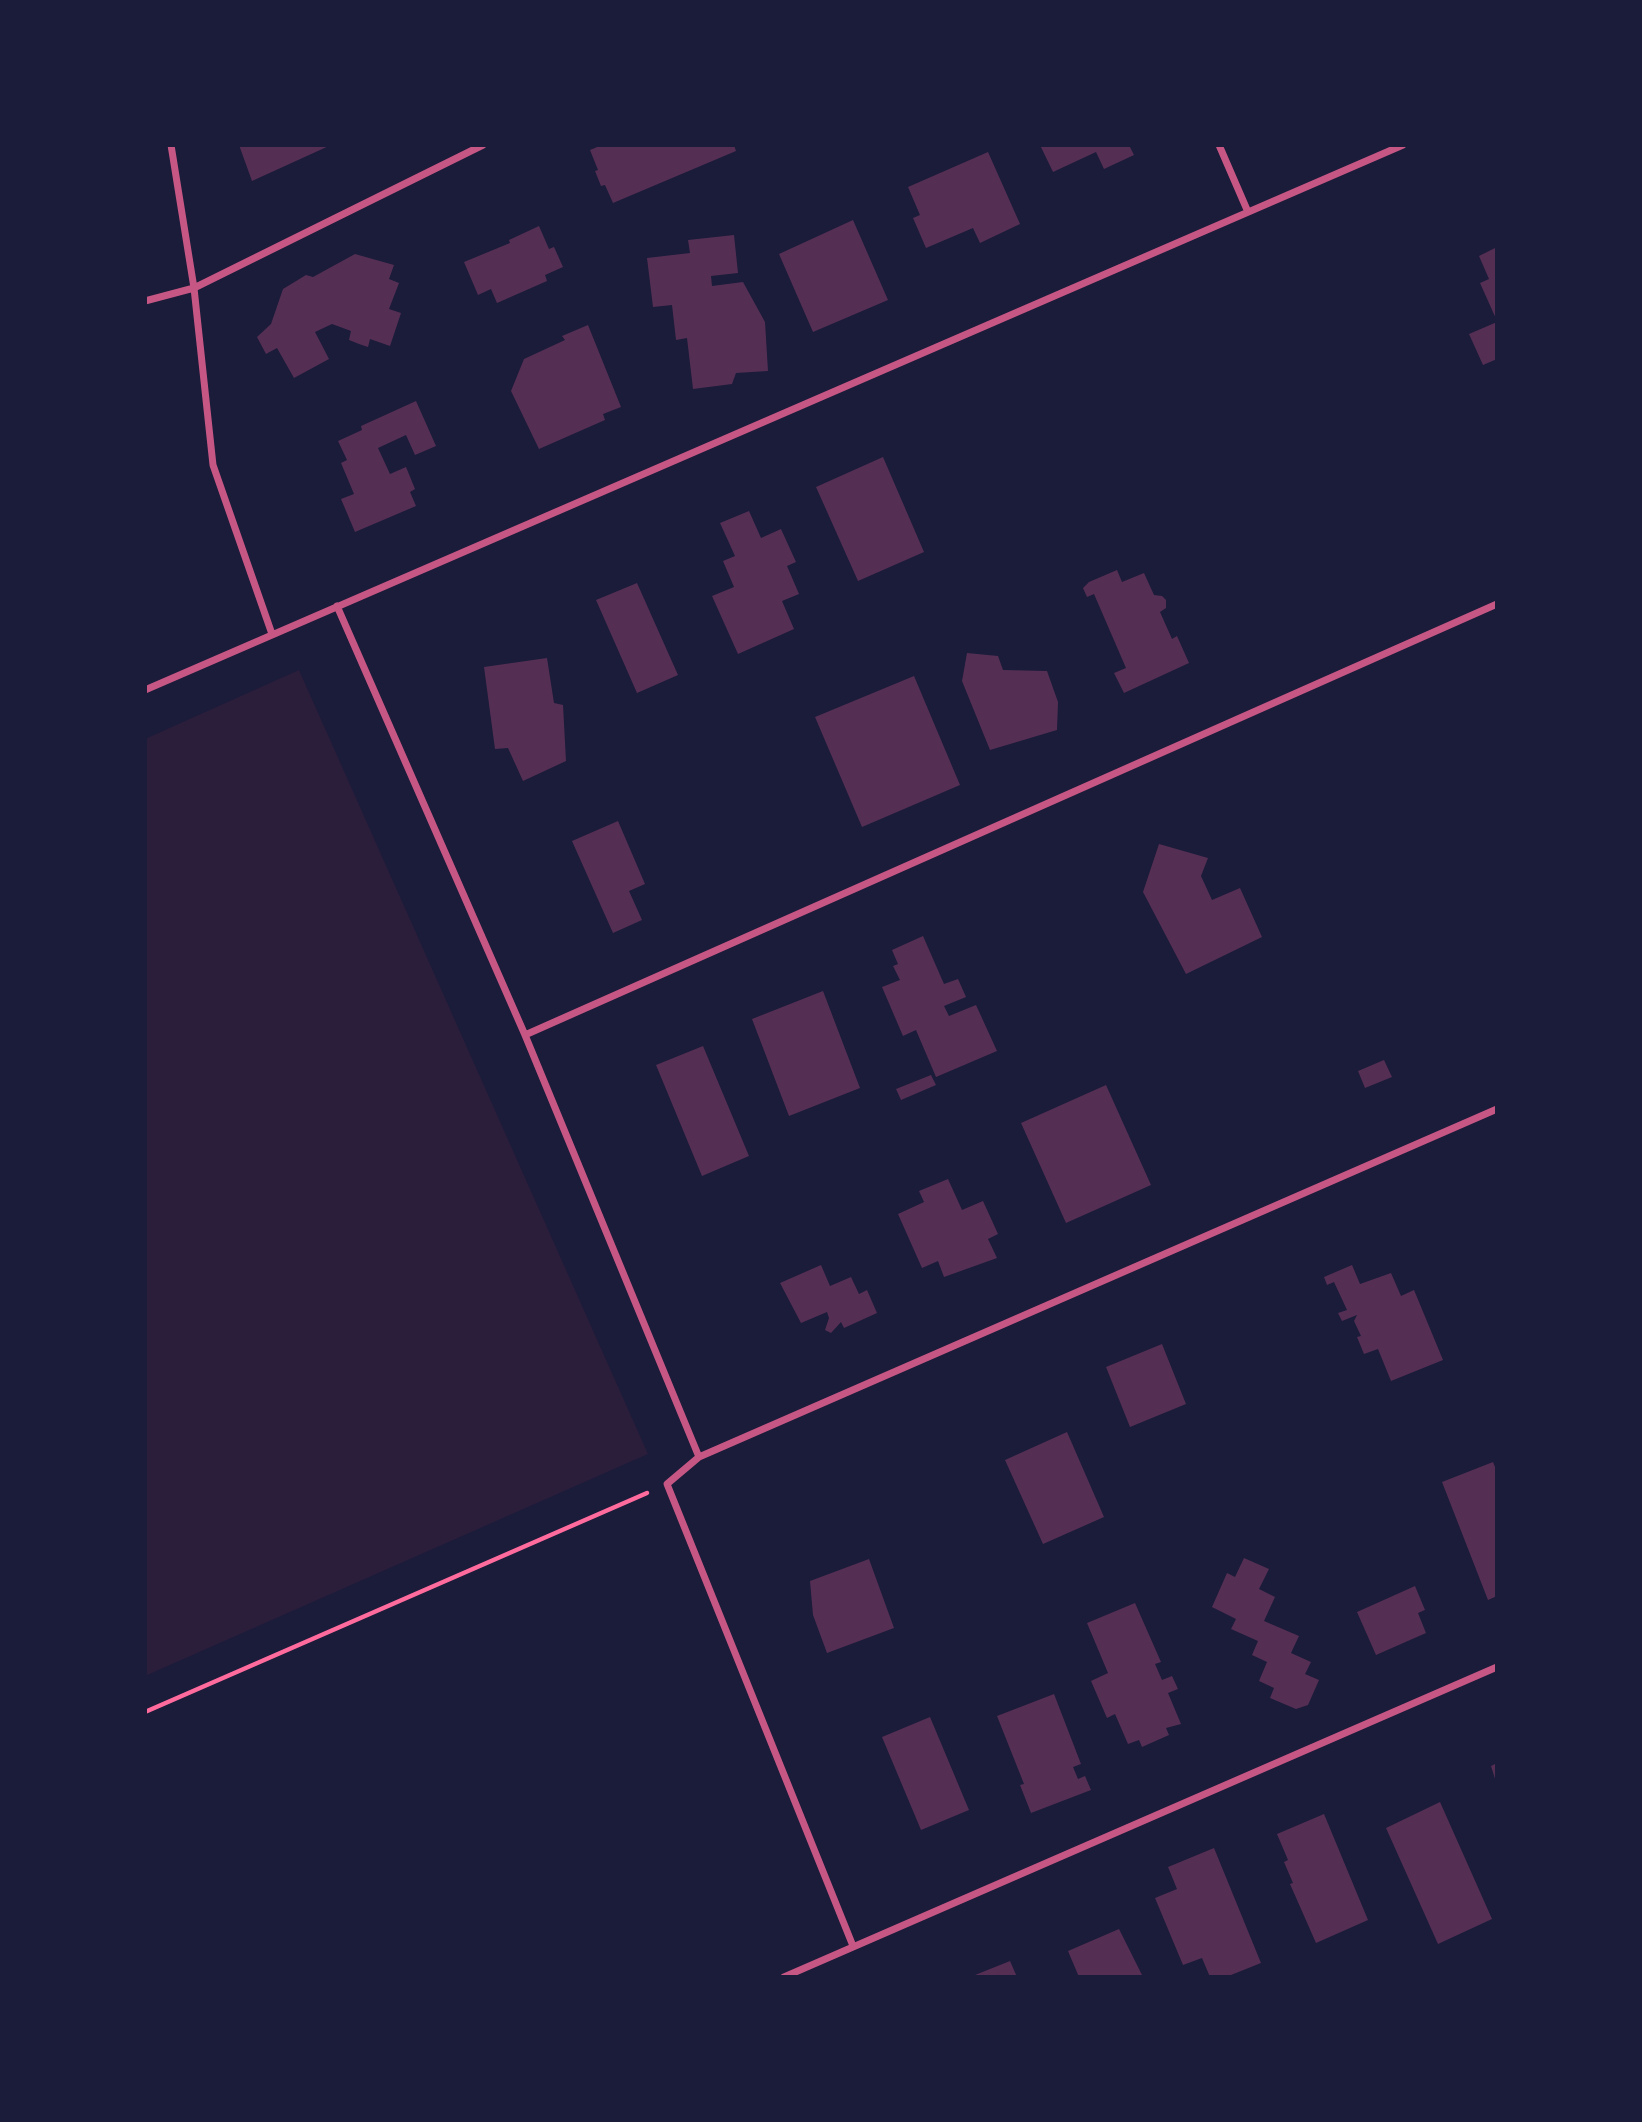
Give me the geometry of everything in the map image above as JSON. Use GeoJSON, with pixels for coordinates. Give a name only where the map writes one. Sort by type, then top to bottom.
{"type":"FeatureCollection","features":[{"type":"Feature","properties":{"kind":"street"},"geometry":{"type":"LineString","coordinates":[[171,145],[194,288],[213,466],[272,634]]}},
{"type":"Feature","properties":{"kind":"street"},"geometry":{"type":"LineString","coordinates":[[145,301],[194,288],[483,145]]}},
{"type":"Feature","properties":{"kind":"street"},"geometry":{"type":"LineString","coordinates":[[1219,145],[1248,212]]}},
{"type":"Feature","properties":{"kind":"street"},"geometry":{"type":"LineString","coordinates":[[145,691],[1403,145]]}},
{"type":"Feature","properties":{"kind":"street"},"geometry":{"type":"LineString","coordinates":[[525,1035],[1497,604]]}},
{"type":"Feature","properties":{"kind":"street"},"geometry":{"type":"LineString","coordinates":[[337,606],[525,1035],[699,1457]]}},
{"type":"Feature","properties":{"kind":"street"},"geometry":{"type":"LineString","coordinates":[[853,1946],[667,1485],[699,1457],[1497,1109]]}},
{"type":"Feature","properties":{"kind":"street"},"geometry":{"type":"LineString","coordinates":[[784,1977],[1497,1667]]}},
{"type":"Feature","properties":{"kind":"path"},"geometry":{"type":"LineString","coordinates":[[145,1712],[667,1485]]}},
{"type":"Feature","properties":{"kind":"shaded area"},"geometry":{"type":"Polygon","coordinates":[[[299,670],[648,1454],[145,1676],[145,739],[299,670]]]}},
{"type":"Feature","properties":{"kind":"building"},"geometry":{"type":"Polygon","coordinates":[[[239,145],[331,145],[252,181],[239,145]]]}},
{"type":"Feature","properties":{"kind":"building"},"geometry":{"type":"Polygon","coordinates":[[[602,145],[734,145],[736,151],[613,203],[605,185],[601,186],[590,150],[602,145]]]}},
{"type":"Feature","properties":{"kind":"building"},"geometry":{"type":"Polygon","coordinates":[[[1040,145],[1129,145],[1134,155],[1104,169],[1096,152],[1053,172],[1040,145]]]}},
{"type":"Feature","properties":{"kind":"building"},"geometry":{"type":"Polygon","coordinates":[[[988,152],[1020,224],[980,243],[973,228],[926,248],[913,218],[920,215],[908,187],[988,152]]]}},
{"type":"Feature","properties":{"kind":"building"},"geometry":{"type":"Polygon","coordinates":[[[853,220],[888,300],[813,332],[779,254],[853,220]]]}},
{"type":"Feature","properties":{"kind":"building"},"geometry":{"type":"Polygon","coordinates":[[[539,226],[549,249],[554,247],[563,267],[545,275],[547,281],[497,303],[491,289],[478,295],[464,262],[510,243],[509,240],[539,226]]]}},
{"type":"Feature","properties":{"kind":"building"},"geometry":{"type":"Polygon","coordinates":[[[734,235],[738,273],[711,276],[712,286],[743,282],[765,322],[768,371],[736,373],[732,384],[693,389],[687,338],[676,340],[672,305],[653,307],[647,258],[690,253],[688,240],[734,235]]]}},
{"type":"Feature","properties":{"kind":"building"},"geometry":{"type":"Polygon","coordinates":[[[1497,247],[1497,321],[1480,283],[1489,279],[1479,256],[1497,247]]]}},
{"type":"Feature","properties":{"kind":"building"},"geometry":{"type":"Polygon","coordinates":[[[355,254],[394,265],[389,279],[399,283],[389,309],[401,313],[390,346],[370,339],[368,347],[359,344],[349,340],[351,331],[332,324],[315,332],[329,359],[294,378],[277,348],[266,354],[257,337],[271,324],[283,289],[306,275],[313,277],[355,254]]]}},
{"type":"Feature","properties":{"kind":"building"},"geometry":{"type":"Polygon","coordinates":[[[1497,322],[1497,359],[1483,365],[1469,334],[1497,322]]]}},
{"type":"Feature","properties":{"kind":"building"},"geometry":{"type":"Polygon","coordinates":[[[588,325],[621,407],[603,414],[605,420],[539,449],[511,391],[524,359],[565,340],[562,336],[588,325]]]}},
{"type":"Feature","properties":{"kind":"building"},"geometry":{"type":"Polygon","coordinates":[[[416,401],[436,446],[415,455],[406,435],[378,448],[390,474],[406,467],[415,489],[410,492],[416,506],[355,532],[341,499],[354,494],[341,463],[347,460],[338,441],[362,430],[361,426],[416,401]]]}},
{"type":"Feature","properties":{"kind":"building"},"geometry":{"type":"Polygon","coordinates":[[[883,457],[924,552],[858,581],[816,487],[883,457]]]}},
{"type":"Feature","properties":{"kind":"building"},"geometry":{"type":"Polygon","coordinates":[[[749,511],[761,538],[781,529],[796,562],[787,566],[799,594],[782,601],[794,629],[738,654],[712,596],[734,587],[723,561],[735,556],[720,523],[749,511]]]}},
{"type":"Feature","properties":{"kind":"building"},"geometry":{"type":"Polygon","coordinates":[[[1117,570],[1122,582],[1144,573],[1154,595],[1162,596],[1166,600],[1166,608],[1160,612],[1172,639],[1177,636],[1189,663],[1124,693],[1114,673],[1126,668],[1094,594],[1087,597],[1083,588],[1089,582],[1117,570]]]}},
{"type":"Feature","properties":{"kind":"building"},"geometry":{"type":"Polygon","coordinates":[[[637,583],[678,675],[637,693],[596,600],[637,583]]]}},
{"type":"Feature","properties":{"kind":"building"},"geometry":{"type":"Polygon","coordinates":[[[967,653],[998,656],[1003,670],[1047,671],[1058,702],[1057,730],[990,750],[962,681],[967,653]]]}},
{"type":"Feature","properties":{"kind":"building"},"geometry":{"type":"Polygon","coordinates":[[[547,658],[554,703],[563,705],[566,761],[523,781],[508,748],[495,749],[484,667],[547,658]]]}},
{"type":"Feature","properties":{"kind":"building"},"geometry":{"type":"Polygon","coordinates":[[[914,676],[960,785],[862,827],[815,717],[914,676]]]}},
{"type":"Feature","properties":{"kind":"building"},"geometry":{"type":"Polygon","coordinates":[[[618,821],[645,884],[629,891],[642,920],[613,933],[572,841],[618,821]]]}},
{"type":"Feature","properties":{"kind":"building"},"geometry":{"type":"Polygon","coordinates":[[[1159,844],[1208,858],[1201,876],[1212,900],[1240,888],[1262,937],[1186,974],[1143,892],[1159,844]]]}},
{"type":"Feature","properties":{"kind":"building"},"geometry":{"type":"Polygon","coordinates":[[[923,936],[944,984],[958,979],[966,997],[944,1006],[949,1016],[976,1005],[997,1051],[936,1077],[916,1030],[903,1036],[882,987],[900,980],[893,966],[898,964],[892,950],[923,936]]]}},
{"type":"Feature","properties":{"kind":"building"},"geometry":{"type":"Polygon","coordinates":[[[823,991],[860,1088],[789,1116],[752,1019],[823,991]]]}},
{"type":"Feature","properties":{"kind":"building"},"geometry":{"type":"Polygon","coordinates":[[[703,1046],[749,1156],[702,1176],[656,1065],[703,1046]]]}},
{"type":"Feature","properties":{"kind":"building"},"geometry":{"type":"Polygon","coordinates":[[[1384,1060],[1392,1077],[1365,1088],[1358,1071],[1384,1060]]]}},
{"type":"Feature","properties":{"kind":"building"},"geometry":{"type":"Polygon","coordinates":[[[931,1075],[936,1085],[901,1100],[896,1089],[931,1075]]]}},
{"type":"Feature","properties":{"kind":"building"},"geometry":{"type":"Polygon","coordinates":[[[1106,1085],[1151,1185],[1066,1223],[1021,1123],[1106,1085]]]}},
{"type":"Feature","properties":{"kind":"building"},"geometry":{"type":"Polygon","coordinates":[[[948,1179],[962,1210],[983,1201],[998,1234],[988,1239],[997,1258],[944,1277],[938,1261],[922,1268],[898,1214],[924,1202],[919,1191],[948,1179]]]}},
{"type":"Feature","properties":{"kind":"building"},"geometry":{"type":"Polygon","coordinates":[[[821,1265],[830,1286],[851,1277],[859,1294],[867,1290],[877,1313],[844,1328],[841,1322],[831,1333],[825,1330],[829,1318],[827,1312],[801,1323],[780,1283],[821,1265]]]}},
{"type":"Feature","properties":{"kind":"building"},"geometry":{"type":"Polygon","coordinates":[[[1352,1265],[1360,1284],[1391,1273],[1401,1296],[1414,1290],[1443,1360],[1391,1381],[1378,1349],[1364,1354],[1357,1337],[1361,1336],[1354,1321],[1357,1315],[1342,1321],[1338,1313],[1347,1310],[1334,1282],[1327,1285],[1324,1277],[1352,1265]]]}},
{"type":"Feature","properties":{"kind":"building"},"geometry":{"type":"Polygon","coordinates":[[[1162,1344],[1186,1404],[1130,1427],[1106,1367],[1162,1344]]]}},
{"type":"Feature","properties":{"kind":"building"},"geometry":{"type":"Polygon","coordinates":[[[1067,1432],[1104,1517],[1043,1544],[1005,1460],[1067,1432]]]}},
{"type":"Feature","properties":{"kind":"building"},"geometry":{"type":"Polygon","coordinates":[[[1493,1462],[1497,1472],[1497,1596],[1488,1600],[1442,1482],[1493,1462]]]}},
{"type":"Feature","properties":{"kind":"building"},"geometry":{"type":"Polygon","coordinates":[[[1244,1558],[1269,1569],[1259,1589],[1275,1597],[1264,1621],[1299,1636],[1291,1653],[1311,1662],[1305,1674],[1319,1680],[1308,1705],[1296,1709],[1270,1698],[1274,1688],[1259,1681],[1267,1662],[1252,1655],[1258,1641],[1231,1629],[1236,1619],[1212,1607],[1227,1573],[1235,1577],[1244,1558]]]}},
{"type":"Feature","properties":{"kind":"building"},"geometry":{"type":"Polygon","coordinates":[[[869,1559],[894,1628],[827,1653],[813,1615],[810,1581],[869,1559]]]}},
{"type":"Feature","properties":{"kind":"building"},"geometry":{"type":"Polygon","coordinates":[[[1415,1586],[1425,1610],[1418,1613],[1426,1633],[1376,1655],[1357,1612],[1415,1586]]]}},
{"type":"Feature","properties":{"kind":"building"},"geometry":{"type":"Polygon","coordinates":[[[1135,1603],[1161,1662],[1155,1664],[1162,1680],[1172,1676],[1178,1689],[1168,1693],[1181,1724],[1166,1728],[1169,1735],[1142,1747],[1139,1740],[1128,1744],[1115,1714],[1107,1718],[1091,1681],[1108,1673],[1087,1623],[1135,1603]]]}},
{"type":"Feature","properties":{"kind":"building"},"geometry":{"type":"Polygon","coordinates":[[[1054,1694],[1081,1764],[1073,1767],[1078,1779],[1085,1776],[1091,1790],[1031,1813],[1020,1785],[1024,1784],[997,1716],[1054,1694]]]}},
{"type":"Feature","properties":{"kind":"building"},"geometry":{"type":"Polygon","coordinates":[[[930,1717],[969,1810],[921,1830],[882,1737],[930,1717]]]}},
{"type":"Feature","properties":{"kind":"building"},"geometry":{"type":"Polygon","coordinates":[[[1497,1763],[1497,1782],[1496,1782],[1491,1766],[1497,1763]]]}},
{"type":"Feature","properties":{"kind":"building"},"geometry":{"type":"Polygon","coordinates":[[[1440,1802],[1492,1919],[1438,1944],[1386,1828],[1440,1802]]]}},
{"type":"Feature","properties":{"kind":"building"},"geometry":{"type":"Polygon","coordinates":[[[1324,1814],[1368,1920],[1316,1943],[1290,1884],[1293,1883],[1284,1862],[1288,1860],[1277,1834],[1324,1814]]]}},
{"type":"Feature","properties":{"kind":"building"},"geometry":{"type":"Polygon","coordinates":[[[1214,1848],[1261,1963],[1226,1977],[1210,1977],[1202,1958],[1183,1965],[1155,1898],[1177,1889],[1168,1867],[1214,1848]]]}},
{"type":"Feature","properties":{"kind":"building"},"geometry":{"type":"Polygon","coordinates":[[[1119,1929],[1143,1977],[1079,1977],[1068,1951],[1119,1929]]]}},
{"type":"Feature","properties":{"kind":"building"},"geometry":{"type":"Polygon","coordinates":[[[1010,1961],[1017,1977],[970,1977],[1010,1961]]]}}]}
